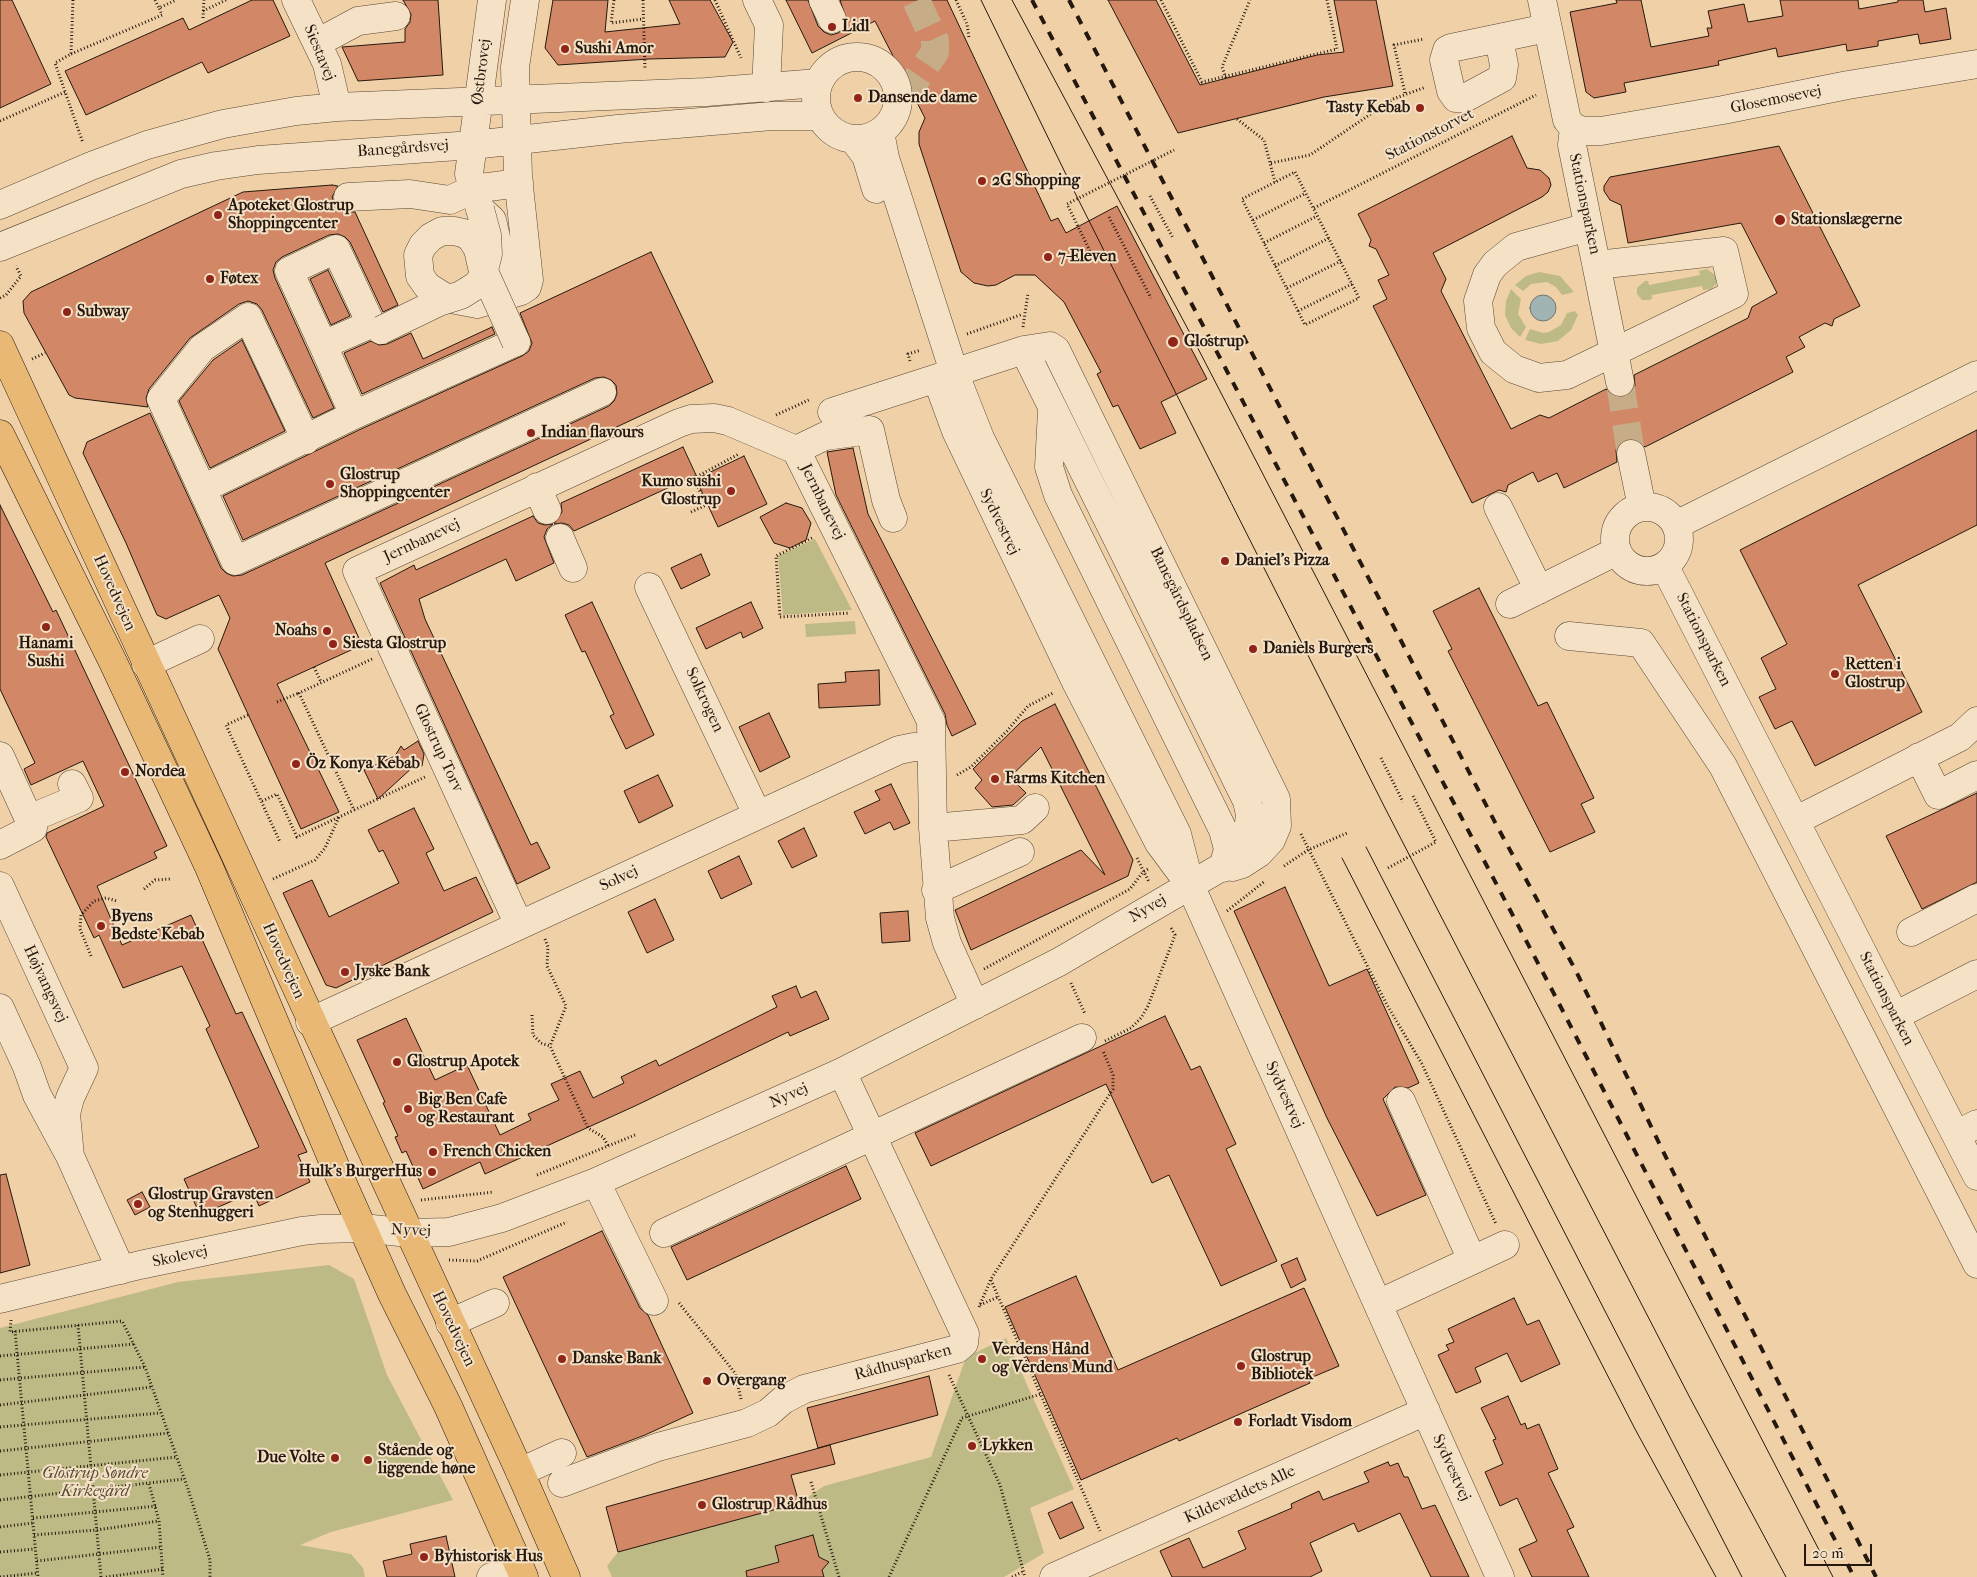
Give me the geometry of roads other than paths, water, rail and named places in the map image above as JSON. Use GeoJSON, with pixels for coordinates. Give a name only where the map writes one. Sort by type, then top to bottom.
{"type":"FeatureCollection","features":[{"type":"Feature","properties":{"kind":"main road","name":"Hovedvejen"},"geometry":{"type":"LineString","coordinates":[[0,345],[310,1022],[520,1472],[566,1577]]}},
{"type":"Feature","properties":{"kind":"main road","name":"Hovedvejen"},"geometry":{"type":"LineString","coordinates":[[0,434],[113,662],[209,867],[392,1294],[452,1414],[522,1572]]}},
{"type":"Feature","properties":{"kind":"street","name":"Siestavej"},"geometry":{"type":"LineString","coordinates":[[296,0],[331,76],[337,107]]}},
{"type":"Feature","properties":{"kind":"street","name":"Østbrovej"},"geometry":{"type":"LineString","coordinates":[[354,415],[325,350],[381,330],[439,302],[461,295],[477,285],[486,269],[488,254],[487,235],[469,174],[492,0]]}},
{"type":"Feature","properties":{"kind":"street","name":"Østbrovej"},"geometry":{"type":"LineString","coordinates":[[509,294],[527,287],[529,280],[519,183],[515,67],[524,0]]}},
{"type":"Feature","properties":{"kind":"street"},"geometry":{"type":"LineString","coordinates":[[758,0],[769,25],[760,88]]}},
{"type":"Feature","properties":{"kind":"street","name":"Stationsparken"},"geometry":{"type":"LineString","coordinates":[[1542,0],[1567,120],[1574,128],[1572,145],[1620,382]]}},
{"type":"Feature","properties":{"kind":"street"},"geometry":{"type":"LineString","coordinates":[[317,43],[358,20],[396,16]]}},
{"type":"Feature","properties":{"kind":"street"},"geometry":{"type":"LineString","coordinates":[[1499,38],[1504,69],[1499,81],[1460,99],[1453,95],[1448,81],[1444,57],[1447,50],[1499,38],[1547,28]]}},
{"type":"Feature","properties":{"kind":"street"},"geometry":{"type":"LineString","coordinates":[[0,205],[91,166],[148,146],[223,124],[296,111],[337,107],[646,95],[813,84],[828,68],[844,58],[853,56],[871,59],[886,68],[896,84],[898,98],[894,116],[869,140],[834,132],[814,116],[816,100],[813,84]]}},
{"type":"Feature","properties":{"kind":"street","name":"Glosemosevej"},"geometry":{"type":"LineString","coordinates":[[1574,128],[1601,131],[1723,110],[1848,85],[1977,64]]}},
{"type":"Feature","properties":{"kind":"street","name":"Banegårdsvej"},"geometry":{"type":"LineString","coordinates":[[0,247],[181,174],[216,166],[258,160],[473,145],[618,128],[772,116],[814,116]]}},
{"type":"Feature","properties":{"kind":"street","name":"Sydvestvej"},"geometry":{"type":"LineString","coordinates":[[869,140],[868,164],[926,348],[945,375],[980,438],[1177,834],[1190,885],[1500,1577]]}},
{"type":"Feature","properties":{"kind":"street"},"geometry":{"type":"LineString","coordinates":[[348,197],[410,194],[443,200],[476,199],[519,183]]}},
{"type":"Feature","properties":{"kind":"street"},"geometry":{"type":"LineString","coordinates":[[202,489],[354,415],[516,342],[482,267],[478,249],[471,238],[463,233],[454,231],[442,231],[431,236],[418,255],[420,276],[426,286],[446,298],[477,304],[509,294],[492,220],[476,199]]}},
{"type":"Feature","properties":{"kind":"street"},"geometry":{"type":"LineString","coordinates":[[1588,227],[1516,247],[1500,259],[1487,275],[1478,301],[1481,328],[1489,346],[1502,362],[1520,372],[1540,378],[1566,376],[1734,294],[1724,251],[1597,265]]}},
{"type":"Feature","properties":{"kind":"street"},"geometry":{"type":"LineString","coordinates":[[306,440],[248,317],[202,348],[161,399],[235,561],[602,392]]}},
{"type":"Feature","properties":{"kind":"street","name":"Banegårdspladsen"},"geometry":{"type":"LineString","coordinates":[[823,405],[945,375],[1024,350],[1050,346],[1061,357],[1276,798],[1277,826],[1271,840],[1259,853],[1242,864],[1223,868],[1190,885]]}},
{"type":"Feature","properties":{"kind":"street","name":"Banegårdspladsen"},"geometry":{"type":"LineString","coordinates":[[1024,350],[1247,801],[1250,814],[1248,832],[1236,856],[1223,868]]}},
{"type":"Feature","properties":{"kind":"street","name":"Sydvestvej"},"geometry":{"type":"LineString","coordinates":[[945,375],[956,431],[1076,682],[1159,843],[1190,885]]}},
{"type":"Feature","properties":{"kind":"street"},"geometry":{"type":"LineString","coordinates":[[1676,525],[1977,375]]}},
{"type":"Feature","properties":{"kind":"street","name":"Jernbanevej"},"geometry":{"type":"LineString","coordinates":[[357,571],[542,499],[691,419],[714,418],[728,421],[796,450],[931,721],[930,747],[936,890],[942,930],[975,1006]]}},
{"type":"Feature","properties":{"kind":"street"},"geometry":{"type":"LineString","coordinates":[[796,450],[826,436],[870,430],[886,500],[893,518]]}},
{"type":"Feature","properties":{"kind":"street"},"geometry":{"type":"LineString","coordinates":[[1631,454],[1642,507]]}},
{"type":"Feature","properties":{"kind":"street"},"geometry":{"type":"LineString","coordinates":[[1498,507],[1539,590]]}},
{"type":"Feature","properties":{"kind":"street"},"geometry":{"type":"LineString","coordinates":[[1642,507],[1662,510],[1676,525],[1680,536],[1679,548],[1674,559],[1665,567],[1643,572],[1632,568],[1623,561],[1617,551],[1615,540],[1617,529],[1622,518],[1631,511],[1642,507]]}},
{"type":"Feature","properties":{"kind":"street"},"geometry":{"type":"LineString","coordinates":[[560,538],[573,568]]}},
{"type":"Feature","properties":{"kind":"street"},"geometry":{"type":"LineString","coordinates":[[1510,604],[1617,551]]}},
{"type":"Feature","properties":{"kind":"street","name":"Stationsparken"},"geometry":{"type":"LineString","coordinates":[[1665,567],[1895,1016],[1966,1129],[1977,1176]]}},
{"type":"Feature","properties":{"kind":"street","name":"Glostrup Torv"},"geometry":{"type":"LineString","coordinates":[[357,571],[446,767],[527,922]]}},
{"type":"Feature","properties":{"kind":"street","name":"Solkrogen"},"geometry":{"type":"LineString","coordinates":[[649,587],[757,814]]}},
{"type":"Feature","properties":{"kind":"street"},"geometry":{"type":"LineString","coordinates":[[1569,636],[1641,643],[1723,766],[1977,1264]]}},
{"type":"Feature","properties":{"kind":"street"},"geometry":{"type":"LineString","coordinates":[[146,664],[200,640]]}},
{"type":"Feature","properties":{"kind":"street"},"geometry":{"type":"LineString","coordinates":[[1795,821],[1960,737],[1977,721]]}},
{"type":"Feature","properties":{"kind":"street","name":"Solvej"},"geometry":{"type":"LineString","coordinates":[[310,1022],[899,750],[914,747],[930,747]]}},
{"type":"Feature","properties":{"kind":"street"},"geometry":{"type":"LineString","coordinates":[[0,756],[33,828],[0,845]]}},
{"type":"Feature","properties":{"kind":"street"},"geometry":{"type":"LineString","coordinates":[[1919,757],[1938,795],[1977,775]]}},
{"type":"Feature","properties":{"kind":"street"},"geometry":{"type":"LineString","coordinates":[[29,819],[79,798],[72,784]]}},
{"type":"Feature","properties":{"kind":"street"},"geometry":{"type":"LineString","coordinates":[[933,828],[1022,820],[1035,808]]}},
{"type":"Feature","properties":{"kind":"street"},"geometry":{"type":"LineString","coordinates":[[936,890],[1020,852]]}},
{"type":"Feature","properties":{"kind":"street","name":"Nyvej"},"geometry":{"type":"LineString","coordinates":[[363,1228],[409,1233],[449,1232],[479,1225],[596,1182],[842,1072],[975,1006],[1059,962],[1190,885]]}},
{"type":"Feature","properties":{"kind":"street","name":"Højvangsvej"},"geometry":{"type":"LineString","coordinates":[[0,886],[84,1068],[70,1098],[66,1114],[70,1156]]}},
{"type":"Feature","properties":{"kind":"street"},"geometry":{"type":"LineString","coordinates":[[1912,932],[1977,898]]}},
{"type":"Feature","properties":{"kind":"street"},"geometry":{"type":"LineString","coordinates":[[1895,1016],[1977,974]]}},
{"type":"Feature","properties":{"kind":"street","name":"Højvangsvej"},"geometry":{"type":"LineString","coordinates":[[0,1008],[27,1067],[37,1095],[70,1156],[120,1270]]}},
{"type":"Feature","properties":{"kind":"street"},"geometry":{"type":"LineString","coordinates":[[664,1233],[872,1135],[1085,1028]]}},
{"type":"Feature","properties":{"kind":"street","name":"Højvangsvej"},"geometry":{"type":"LineString","coordinates":[[27,1067],[50,1088],[62,1088],[78,1082]]}},
{"type":"Feature","properties":{"kind":"street","name":"Rådhusparken"},"geometry":{"type":"LineString","coordinates":[[562,1483],[658,1447],[747,1423],[768,1413],[783,1400],[804,1389],[957,1349],[964,1343],[966,1337],[963,1329],[842,1072]]}},
{"type":"Feature","properties":{"kind":"street"},"geometry":{"type":"LineString","coordinates":[[1401,1101],[1472,1260]]}},
{"type":"Feature","properties":{"kind":"street"},"geometry":{"type":"LineString","coordinates":[[596,1182],[665,1301]]}},
{"type":"Feature","properties":{"kind":"street","name":"Skolevej"},"geometry":{"type":"LineString","coordinates":[[0,1299],[120,1270],[302,1231],[363,1228]]}},
{"type":"Feature","properties":{"kind":"street"},"geometry":{"type":"LineString","coordinates":[[1378,1304],[1505,1245]]}},
{"type":"Feature","properties":{"kind":"street"},"geometry":{"type":"LineString","coordinates":[[450,1324],[495,1303]]}},
{"type":"Feature","properties":{"kind":"street","name":"Kildevældets Alle"},"geometry":{"type":"LineString","coordinates":[[1054,1577],[1426,1411]]}},
{"type":"Feature","properties":{"kind":"street"},"geometry":{"type":"LineString","coordinates":[[520,1472],[562,1454]]}},
{"type":"Feature","properties":{"kind":"street"},"geometry":{"type":"LineString","coordinates":[[491,1577],[522,1572]]}},
{"type":"Feature","properties":{"kind":"tunnel"},"geometry":{"type":"LineString","coordinates":[[898,93],[911,87],[935,52],[935,41],[916,0]]}},
{"type":"Feature","properties":{"kind":"tunnel"},"geometry":{"type":"LineString","coordinates":[[1620,382],[1631,454]]}},
{"type":"Feature","properties":{"kind":"tram line"},"geometry":{"type":"LineString","coordinates":[[981,0],[1078,199],[1385,808],[1689,1396],[1786,1577]]}},
{"type":"Feature","properties":{"kind":"tram line"},"geometry":{"type":"LineString","coordinates":[[1012,0],[1190,333],[1833,1577]]}},
{"type":"Feature","properties":{"kind":"tram line"},"geometry":{"type":"LineString","coordinates":[[1366,847],[1742,1577]]}},
{"type":"Feature","properties":{"kind":"tram line"},"geometry":{"type":"LineString","coordinates":[[1342,858],[1635,1429],[1716,1577]]}},
{"type":"Feature","properties":{"kind":"railway"},"geometry":{"type":"LineString","coordinates":[[1032,0],[1551,988],[1854,1577]]}},
{"type":"Feature","properties":{"kind":"railway"},"geometry":{"type":"LineString","coordinates":[[1069,0],[1498,828],[1576,971],[1675,1176],[1876,1577]]}},
{"type":"Feature","properties":{"kind":"place","name":"Lidl"},"geometry":{"type":"Point","coordinates":[832,27]}},
{"type":"Feature","properties":{"kind":"place","name":"Sushi Amor"},"geometry":{"type":"Point","coordinates":[565,49]}},
{"type":"Feature","properties":{"kind":"place","name":"Dansende dame"},"geometry":{"type":"Point","coordinates":[858,98]}},
{"type":"Feature","properties":{"kind":"place","name":"Tasty Kebab"},"geometry":{"type":"Point","coordinates":[1420,108]}},
{"type":"Feature","properties":{"kind":"place","name":"2G Shopping"},"geometry":{"type":"Point","coordinates":[982,181]}},
{"type":"Feature","properties":{"kind":"place","name":"Apoteket Glostrup Shoppingcenter"},"geometry":{"type":"Point","coordinates":[218,215]}},
{"type":"Feature","properties":{"kind":"place","name":"Stationslægerne"},"geometry":{"type":"Point","coordinates":[1780,220]}},
{"type":"Feature","properties":{"kind":"place","name":"7-Eleven"},"geometry":{"type":"Point","coordinates":[1048,257]}},
{"type":"Feature","properties":{"kind":"place","name":"Føtex"},"geometry":{"type":"Point","coordinates":[210,279]}},
{"type":"Feature","properties":{"kind":"place","name":"Subway"},"geometry":{"type":"Point","coordinates":[67,312]}},
{"type":"Feature","properties":{"kind":"place","name":"Glostrup"},"geometry":{"type":"Point","coordinates":[1173,342]}},
{"type":"Feature","properties":{"kind":"place","name":"Indian flavours"},"geometry":{"type":"Point","coordinates":[531,433]}},
{"type":"Feature","properties":{"kind":"place","name":"Glostrup Shoppingcenter"},"geometry":{"type":"Point","coordinates":[330,484]}},
{"type":"Feature","properties":{"kind":"place","name":"Kumo sushi Glostrup"},"geometry":{"type":"Point","coordinates":[731,491]}},
{"type":"Feature","properties":{"kind":"place","name":"Daniel's Pizza"},"geometry":{"type":"Point","coordinates":[1225,561]}},
{"type":"Feature","properties":{"kind":"place","name":"Hanami Sushi"},"geometry":{"type":"Point","coordinates":[46,627]}},
{"type":"Feature","properties":{"kind":"place","name":"Noahs"},"geometry":{"type":"Point","coordinates":[327,631]}},
{"type":"Feature","properties":{"kind":"place","name":"Siesta Glostrup"},"geometry":{"type":"Point","coordinates":[333,644]}},
{"type":"Feature","properties":{"kind":"place","name":"Daniels Burgers"},"geometry":{"type":"Point","coordinates":[1253,649]}},
{"type":"Feature","properties":{"kind":"place","name":"Retten i Glostrup"},"geometry":{"type":"Point","coordinates":[1835,674]}},
{"type":"Feature","properties":{"kind":"place","name":"Öz Konya Kebab"},"geometry":{"type":"Point","coordinates":[296,764]}},
{"type":"Feature","properties":{"kind":"place","name":"Nordea"},"geometry":{"type":"Point","coordinates":[125,772]}},
{"type":"Feature","properties":{"kind":"place","name":"Farms Kitchen"},"geometry":{"type":"Point","coordinates":[995,779]}},
{"type":"Feature","properties":{"kind":"place","name":"Byens Bedste Kebab"},"geometry":{"type":"Point","coordinates":[101,926]}},
{"type":"Feature","properties":{"kind":"place","name":"Jyske Bank"},"geometry":{"type":"Point","coordinates":[345,972]}},
{"type":"Feature","properties":{"kind":"place","name":"Glostrup Apotek"},"geometry":{"type":"Point","coordinates":[397,1062]}},
{"type":"Feature","properties":{"kind":"place","name":"Big Ben Cafe og Restaurant"},"geometry":{"type":"Point","coordinates":[408,1109]}},
{"type":"Feature","properties":{"kind":"place","name":"French Chicken"},"geometry":{"type":"Point","coordinates":[433,1152]}},
{"type":"Feature","properties":{"kind":"place","name":"Hulk's BurgerHus"},"geometry":{"type":"Point","coordinates":[432,1172]}},
{"type":"Feature","properties":{"kind":"place","name":"Glostrup Gravsten og Stenhuggeri"},"geometry":{"type":"Point","coordinates":[138,1204]}},
{"type":"Feature","properties":{"kind":"place","name":"Danske Bank"},"geometry":{"type":"Point","coordinates":[562,1359]}},
{"type":"Feature","properties":{"kind":"place","name":"Verdens Hånd og Verdens Mund"},"geometry":{"type":"Point","coordinates":[982,1359]}},
{"type":"Feature","properties":{"kind":"place","name":"Glostrup Bibliotek"},"geometry":{"type":"Point","coordinates":[1241,1366]}},
{"type":"Feature","properties":{"kind":"place","name":"Overgang"},"geometry":{"type":"Point","coordinates":[707,1381]}},
{"type":"Feature","properties":{"kind":"place","name":"Forladt Visdom"},"geometry":{"type":"Point","coordinates":[1238,1422]}},
{"type":"Feature","properties":{"kind":"place","name":"Lykken"},"geometry":{"type":"Point","coordinates":[972,1446]}},
{"type":"Feature","properties":{"kind":"place","name":"Due Volte"},"geometry":{"type":"Point","coordinates":[335,1458]}},
{"type":"Feature","properties":{"kind":"place","name":"Stående og liggende høne"},"geometry":{"type":"Point","coordinates":[368,1460]}},
{"type":"Feature","properties":{"kind":"place","name":"Glostrup Rådhus"},"geometry":{"type":"Point","coordinates":[702,1505]}},
{"type":"Feature","properties":{"kind":"place","name":"Byhistorisk Hus"},"geometry":{"type":"Point","coordinates":[424,1557]}},
{"type":"Feature","properties":{"kind":"park label","name":"Glostrup Søndre Kirkegård"},"geometry":{"type":"Point","coordinates":[95,1483]}}]}
